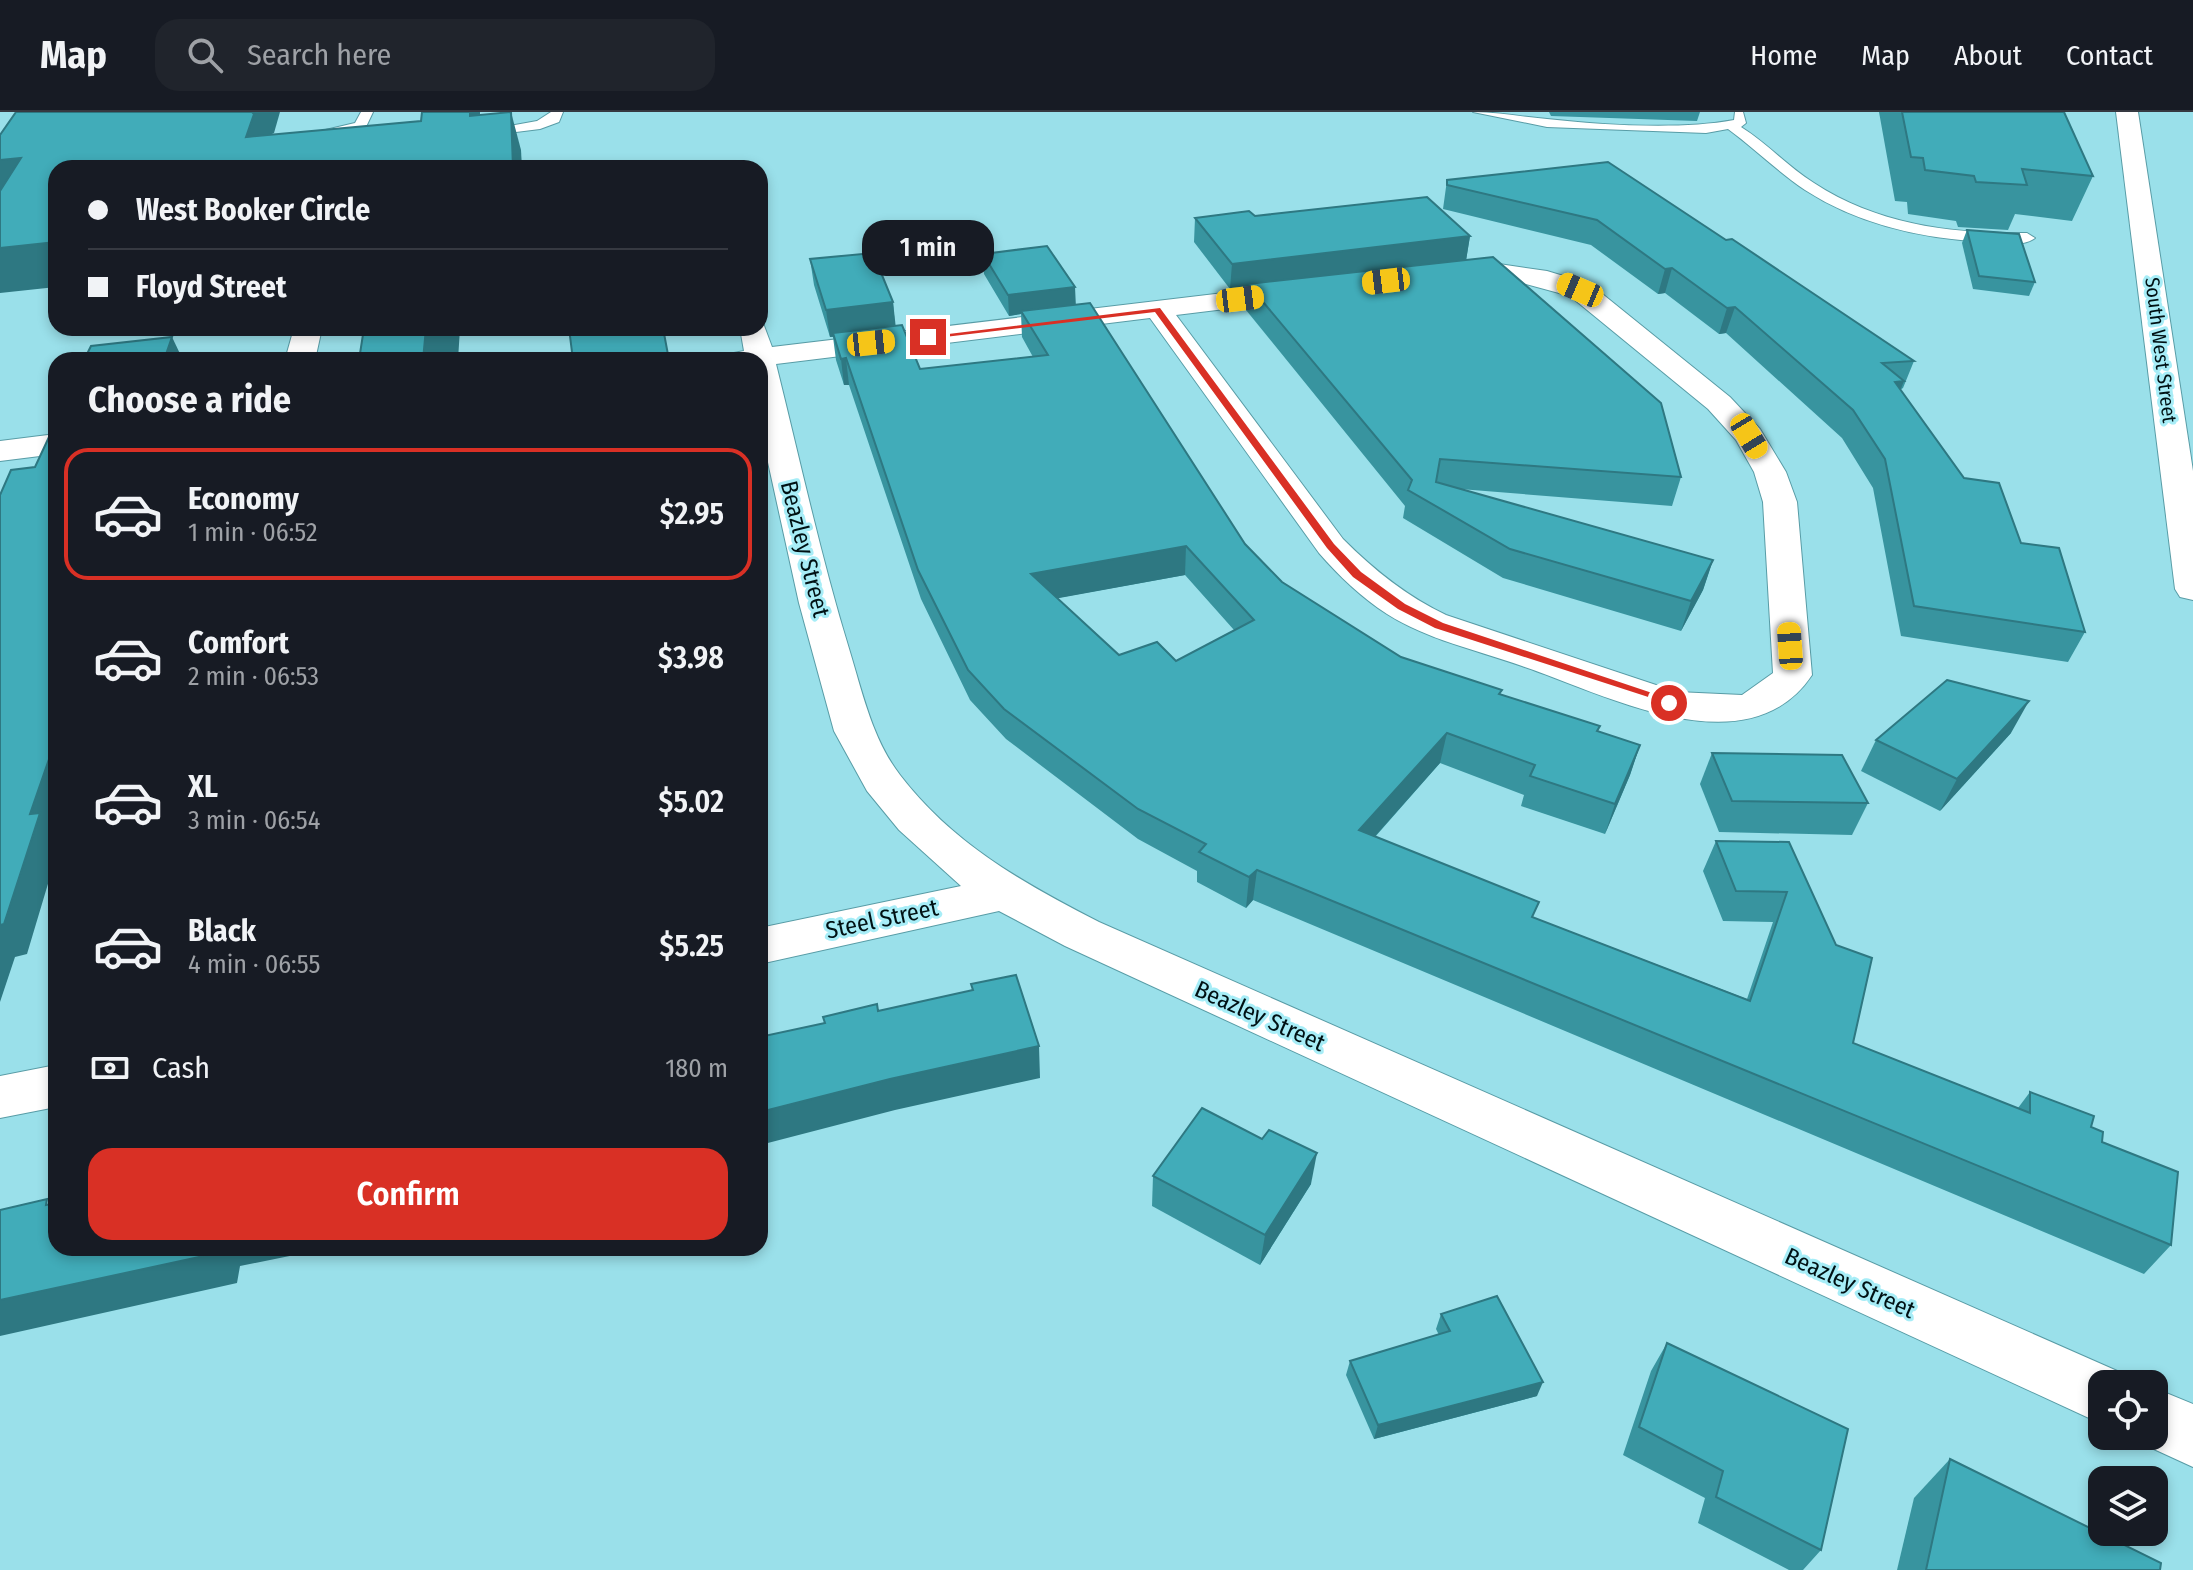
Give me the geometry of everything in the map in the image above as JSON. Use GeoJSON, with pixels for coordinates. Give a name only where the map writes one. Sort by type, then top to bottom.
{"type":"FeatureCollection","features":[{"type":"Feature","properties":{"kind":"street","name":"South West Street"},"geometry":{"type":"LineString","coordinates":[[2127,112],[2193,589]]}},
{"type":"Feature","properties":{"kind":"street"},"geometry":{"type":"LineString","coordinates":[[1158,310],[1331,546],[1357,574],[1402,606],[1439,625],[1669,703],[1727,709],[1758,704],[1777,695],[1793,675],[1780,502],[1770,472],[1749,436],[1719,403],[1580,290],[1558,281],[1510,271],[1416,278]]}},
{"type":"Feature","properties":{"kind":"street"},"geometry":{"type":"LineString","coordinates":[[750,348],[1158,310],[1342,287]]}},
{"type":"Feature","properties":{"kind":"street","name":"Beazley Street"},"geometry":{"type":"LineString","coordinates":[[768,417],[854,731],[882,781],[914,820],[967,868],[1004,893],[1082,934],[2088,1389]]}},
{"type":"Feature","properties":{"kind":"street"},"geometry":{"type":"LineString","coordinates":[[0,451],[48,445]]}},
{"type":"Feature","properties":{"kind":"street","name":"Steel Street"},"geometry":{"type":"LineString","coordinates":[[768,944],[1004,893]]}},
{"type":"Feature","properties":{"kind":"street"},"geometry":{"type":"LineString","coordinates":[[0,1097],[48,1088]]}},
{"type":"Feature","properties":{"kind":"street"},"geometry":{"type":"LineString","coordinates":[[2168,1424],[2193,1436]]}},
{"type":"Feature","properties":{"kind":"lane"},"geometry":{"type":"LineString","coordinates":[[306,133],[360,126],[367,112]]}},
{"type":"Feature","properties":{"kind":"lane"},"geometry":{"type":"LineString","coordinates":[[464,134],[540,125],[554,119],[557,112]]}},
{"type":"Feature","properties":{"kind":"lane"},"geometry":{"type":"LineString","coordinates":[[1479,112],[1547,123],[1706,129],[1735,119],[1811,187],[1861,215],[1898,226],[1960,237],[2027,238]]}},
{"type":"Feature","properties":{"kind":"building"},"geometry":{"type":"Polygon","coordinates":[[[16,112],[252,112],[254,114],[246,137],[421,121],[422,112],[470,112],[470,116],[511,112],[513,160],[48,160],[48,243],[0,248],[0,191],[21,158],[0,160],[0,135],[16,112]]]}},
{"type":"Feature","properties":{"kind":"building"},"geometry":{"type":"Polygon","coordinates":[[[1902,112],[2064,112],[2093,176],[2022,169],[2027,185],[1976,182],[1974,176],[1925,170],[1923,158],[1911,157],[1902,112]]]}},
{"type":"Feature","properties":{"kind":"building"},"geometry":{"type":"Polygon","coordinates":[[[1608,162],[1726,240],[1732,239],[1914,361],[1882,363],[1904,381],[1895,382],[1964,478],[1999,483],[2021,543],[2059,548],[2085,632],[1914,606],[1885,459],[1853,410],[1735,307],[1727,308],[1672,268],[1665,269],[1597,220],[1447,185],[1447,180],[1608,162]]]}},
{"type":"Feature","properties":{"kind":"building"},"geometry":{"type":"Polygon","coordinates":[[[1427,197],[1470,236],[1232,264],[1195,218],[1249,211],[1255,216],[1427,197]]]}},
{"type":"Feature","properties":{"kind":"building"},"geometry":{"type":"Polygon","coordinates":[[[1967,230],[2019,234],[2035,282],[1979,276],[1967,230]]]}},
{"type":"Feature","properties":{"kind":"building"},"geometry":{"type":"Polygon","coordinates":[[[1047,246],[1075,287],[1008,295],[983,254],[1047,246]]]}},
{"type":"Feature","properties":{"kind":"building"},"geometry":{"type":"Polygon","coordinates":[[[873,253],[893,302],[826,310],[810,259],[873,253]]]}},
{"type":"Feature","properties":{"kind":"building"},"geometry":{"type":"Polygon","coordinates":[[[1493,257],[1661,403],[1681,477],[1440,459],[1436,482],[1713,560],[1691,601],[1510,549],[1408,490],[1412,480],[1248,284],[1493,257]]]}},
{"type":"Feature","properties":{"kind":"building"},"geometry":{"type":"Polygon","coordinates":[[[1090,303],[1245,544],[1282,582],[1401,657],[1502,690],[1499,694],[1600,726],[1597,731],[1640,745],[1615,804],[1530,776],[1535,765],[1447,733],[1359,830],[1539,902],[1532,917],[1750,1001],[1787,892],[1736,891],[1716,841],[1789,842],[1836,945],[1872,958],[1853,1043],[2030,1113],[2030,1092],[2094,1116],[2091,1127],[2103,1132],[2102,1142],[2178,1172],[2171,1245],[1257,870],[1249,877],[1199,852],[1206,844],[1138,809],[1004,709],[968,670],[918,570],[846,358],[841,359],[833,333],[902,325],[920,369],[1048,355],[1021,311],[1090,303]],[[1186,546],[1031,574],[1119,655],[1157,642],[1176,661],[1254,620],[1186,546]]]}},
{"type":"Feature","properties":{"kind":"building"},"geometry":{"type":"Polygon","coordinates":[[[363,336],[425,336],[424,352],[360,352],[363,336]]]}},
{"type":"Feature","properties":{"kind":"building"},"geometry":{"type":"Polygon","coordinates":[[[570,336],[664,336],[668,352],[572,352],[570,336]]]}},
{"type":"Feature","properties":{"kind":"building"},"geometry":{"type":"Polygon","coordinates":[[[172,337],[167,352],[88,352],[91,346],[172,337]]]}},
{"type":"Feature","properties":{"kind":"building"},"geometry":{"type":"Polygon","coordinates":[[[48,439],[48,762],[30,814],[40,813],[4,924],[0,925],[0,495],[11,470],[35,467],[48,439]]]}},
{"type":"Feature","properties":{"kind":"building"},"geometry":{"type":"Polygon","coordinates":[[[1947,680],[2029,701],[1957,779],[1876,740],[1947,680]]]}},
{"type":"Feature","properties":{"kind":"building"},"geometry":{"type":"Polygon","coordinates":[[[1712,753],[1842,755],[1868,803],[1732,801],[1712,753]]]}},
{"type":"Feature","properties":{"kind":"building"},"geometry":{"type":"Polygon","coordinates":[[[1016,975],[1039,1046],[768,1110],[768,1035],[825,1023],[823,1017],[877,1004],[878,1011],[973,990],[971,984],[1016,975]]]}},
{"type":"Feature","properties":{"kind":"building"},"geometry":{"type":"Polygon","coordinates":[[[1202,1108],[1262,1139],[1269,1130],[1317,1153],[1265,1235],[1153,1176],[1202,1108]]]}},
{"type":"Feature","properties":{"kind":"building"},"geometry":{"type":"Polygon","coordinates":[[[47,1199],[48,1256],[204,1256],[0,1300],[0,1210],[47,1199]]]}},
{"type":"Feature","properties":{"kind":"building"},"geometry":{"type":"Polygon","coordinates":[[[1497,1296],[1543,1382],[1378,1425],[1350,1361],[1450,1331],[1441,1314],[1497,1296]]]}},
{"type":"Feature","properties":{"kind":"building"},"geometry":{"type":"Polygon","coordinates":[[[1667,1343],[1848,1429],[1821,1550],[1716,1497],[1723,1471],[1639,1427],[1667,1343]]]}},
{"type":"Feature","properties":{"kind":"building"},"geometry":{"type":"Polygon","coordinates":[[[1950,1459],[2088,1527],[2088,1546],[2127,1546],[2161,1563],[2160,1570],[1926,1570],[1950,1459]]]}},
{"type":"Feature","properties":{"kind":"route"},"geometry":{"type":"LineString","coordinates":[[928,337],[1158,310],[1233,416],[1331,546],[1357,574],[1402,606],[1439,625],[1669,703]]}}]}
